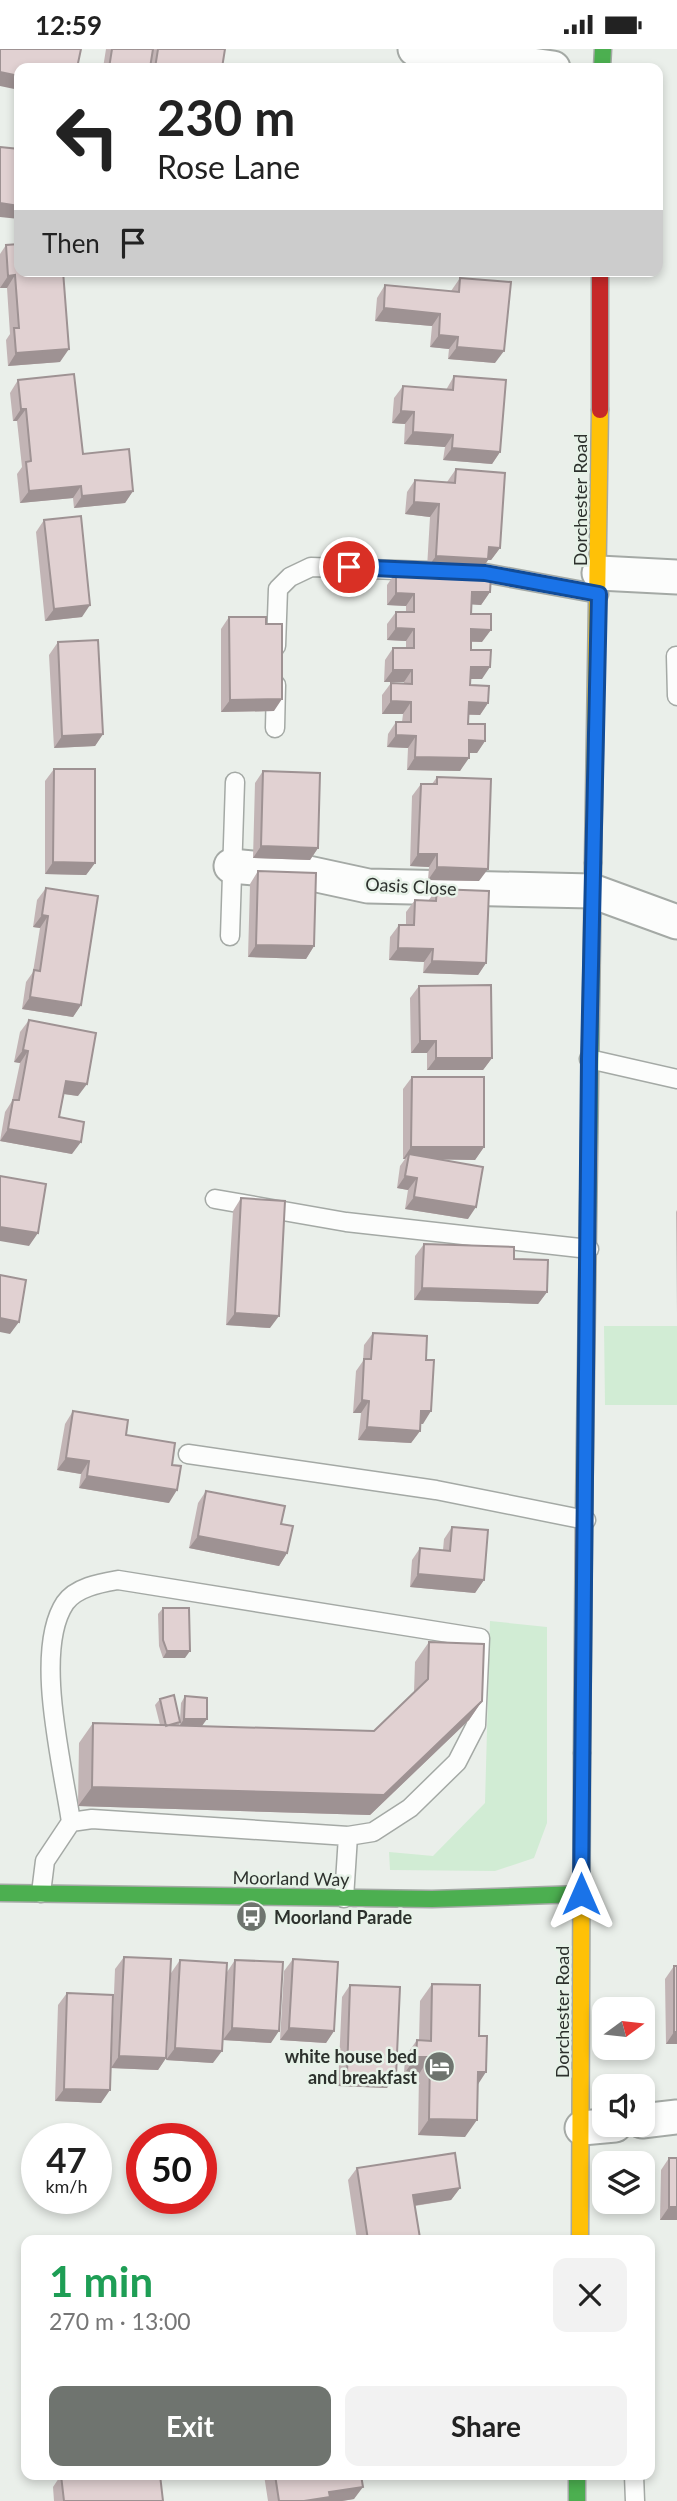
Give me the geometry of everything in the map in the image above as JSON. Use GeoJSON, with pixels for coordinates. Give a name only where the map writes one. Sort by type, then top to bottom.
{"type":"FeatureCollection","features":[{"type":"Feature","properties":{"kind":"main road","name":"Dorchester Road"},"geometry":{"type":"LineString","coordinates":[[580,2235],[589,1059],[599,583],[600,277]]}},
{"type":"Feature","properties":{"kind":"main road","name":"Moorland Way"},"geometry":{"type":"LineString","coordinates":[[0,1893],[344,1898],[581,1894]]}},
{"type":"Feature","properties":{"kind":"main road"},"geometry":{"type":"LineString","coordinates":[[577,2480],[577,2501]]}},
{"type":"Feature","properties":{"kind":"street"},"geometry":{"type":"LineString","coordinates":[[415,49],[517,63]]}},
{"type":"Feature","properties":{"kind":"street"},"geometry":{"type":"LineString","coordinates":[[599,583],[677,576]]}},
{"type":"Feature","properties":{"kind":"street","name":"Oasis Close"},"geometry":{"type":"LineString","coordinates":[[231,866],[309,873],[368,886],[592,891],[677,922]]}},
{"type":"Feature","properties":{"kind":"street"},"geometry":{"type":"LineString","coordinates":[[655,2120],[677,2117]]}},
{"type":"Feature","properties":{"kind":"street"},"geometry":{"type":"LineString","coordinates":[[582,2128],[592,2127]]}},
{"type":"Feature","properties":{"kind":"lane"},"geometry":{"type":"LineString","coordinates":[[275,728],[278,589],[290,577],[311,567],[485,573],[599,583]]}},
{"type":"Feature","properties":{"kind":"lane"},"geometry":{"type":"LineString","coordinates":[[676,656],[677,696]]}},
{"type":"Feature","properties":{"kind":"lane"},"geometry":{"type":"LineString","coordinates":[[230,936],[235,782]]}},
{"type":"Feature","properties":{"kind":"lane"},"geometry":{"type":"LineString","coordinates":[[589,1059],[677,1079]]}},
{"type":"Feature","properties":{"kind":"lane"},"geometry":{"type":"LineString","coordinates":[[215,1199],[346,1222],[589,1249]]}},
{"type":"Feature","properties":{"kind":"lane"},"geometry":{"type":"LineString","coordinates":[[188,1454],[436,1490],[586,1520]]}},
{"type":"Feature","properties":{"kind":"lane"},"geometry":{"type":"LineString","coordinates":[[41,1893],[45,1861],[71,1822],[50,1671],[52,1630],[66,1601],[93,1584],[118,1580],[480,1638],[476,1725],[457,1762],[410,1808],[373,1832],[348,1836],[92,1819],[71,1822]]}},
{"type":"Feature","properties":{"kind":"lane"},"geometry":{"type":"LineString","coordinates":[[344,1898],[348,1836]]}},
{"type":"Feature","properties":{"kind":"lane"},"geometry":{"type":"LineString","coordinates":[[634,2480],[635,2501]]}},
{"type":"Feature","properties":{"kind":"green space"},"geometry":{"type":"Polygon","coordinates":[[[604,1326],[677,1326],[677,1405],[605,1405],[604,1326]]]}},
{"type":"Feature","properties":{"kind":"green space"},"geometry":{"type":"Polygon","coordinates":[[[490,1621],[547,1627],[547,1823],[534,1858],[495,1871],[390,1870],[389,1852],[433,1856],[485,1803],[490,1621]]]}},
{"type":"Feature","properties":{"kind":"building"},"geometry":{"type":"Polygon","coordinates":[[[0,49],[81,49],[78,63],[14,63],[14,75],[0,72],[0,49]]]}},
{"type":"Feature","properties":{"kind":"building"},"geometry":{"type":"Polygon","coordinates":[[[112,49],[153,49],[151,63],[110,63],[112,49]]]}},
{"type":"Feature","properties":{"kind":"building"},"geometry":{"type":"Polygon","coordinates":[[[158,49],[225,49],[223,63],[156,63],[158,49]]]}},
{"type":"Feature","properties":{"kind":"building"},"geometry":{"type":"Polygon","coordinates":[[[0,147],[14,148],[14,205],[0,203],[0,147]]]}},
{"type":"Feature","properties":{"kind":"building"},"geometry":{"type":"Polygon","coordinates":[[[14,244],[14,275],[8,276],[6,245],[14,244]]]}},
{"type":"Feature","properties":{"kind":"building"},"geometry":{"type":"Polygon","coordinates":[[[15,277],[63,277],[69,349],[16,353],[14,328],[19,328],[15,277]]]}},
{"type":"Feature","properties":{"kind":"building"},"geometry":{"type":"Polygon","coordinates":[[[460,278],[511,282],[504,351],[457,347],[458,337],[439,335],[440,314],[384,308],[385,285],[459,292],[460,278]]]}},
{"type":"Feature","properties":{"kind":"building"},"geometry":{"type":"Polygon","coordinates":[[[74,374],[83,454],[129,449],[133,491],[82,496],[81,486],[29,491],[26,462],[31,461],[26,409],[21,409],[18,380],[74,374]]]}},
{"type":"Feature","properties":{"kind":"building"},"geometry":{"type":"Polygon","coordinates":[[[454,376],[506,380],[500,452],[452,448],[453,435],[413,432],[414,412],[401,411],[403,386],[453,390],[454,376]]]}},
{"type":"Feature","properties":{"kind":"building"},"geometry":{"type":"Polygon","coordinates":[[[456,469],[505,473],[500,548],[489,547],[488,559],[436,556],[439,504],[414,502],[415,480],[455,483],[456,469]]]}},
{"type":"Feature","properties":{"kind":"building"},"geometry":{"type":"Polygon","coordinates":[[[81,516],[90,605],[54,609],[44,520],[81,516]]]}},
{"type":"Feature","properties":{"kind":"building"},"geometry":{"type":"Polygon","coordinates":[[[396,572],[491,575],[490,592],[472,592],[471,614],[491,614],[491,630],[471,629],[471,650],[491,650],[490,667],[471,667],[470,685],[489,686],[488,703],[469,702],[468,724],[485,724],[485,741],[469,740],[469,758],[415,757],[416,736],[396,735],[396,722],[411,722],[411,702],[391,701],[391,683],[412,684],[412,670],[393,670],[393,648],[414,648],[414,629],[396,628],[396,612],[414,612],[414,594],[396,593],[396,572]]]}},
{"type":"Feature","properties":{"kind":"building"},"geometry":{"type":"Polygon","coordinates":[[[229,617],[266,617],[266,624],[282,624],[282,699],[230,700],[229,617]]]}},
{"type":"Feature","properties":{"kind":"building"},"geometry":{"type":"Polygon","coordinates":[[[98,640],[103,734],[62,736],[58,642],[98,640]]]}},
{"type":"Feature","properties":{"kind":"building"},"geometry":{"type":"Polygon","coordinates":[[[54,769],[95,769],[95,863],[53,862],[54,769]]]}},
{"type":"Feature","properties":{"kind":"building"},"geometry":{"type":"Polygon","coordinates":[[[263,771],[320,773],[318,848],[261,846],[263,771]]]}},
{"type":"Feature","properties":{"kind":"building"},"geometry":{"type":"Polygon","coordinates":[[[437,777],[491,779],[488,869],[437,867],[437,854],[418,854],[421,784],[437,784],[437,777]]]}},
{"type":"Feature","properties":{"kind":"building"},"geometry":{"type":"Polygon","coordinates":[[[258,871],[316,873],[314,946],[256,945],[258,871]]]}},
{"type":"Feature","properties":{"kind":"building"},"geometry":{"type":"Polygon","coordinates":[[[46,888],[98,896],[81,1005],[30,997],[34,970],[40,971],[48,916],[42,915],[46,888]]]}},
{"type":"Feature","properties":{"kind":"building"},"geometry":{"type":"Polygon","coordinates":[[[437,889],[489,891],[486,963],[432,961],[433,949],[398,948],[399,925],[414,925],[415,900],[436,901],[437,889]]]}},
{"type":"Feature","properties":{"kind":"building"},"geometry":{"type":"Polygon","coordinates":[[[491,985],[492,1058],[436,1058],[436,1041],[420,1041],[419,986],[491,985]]]}},
{"type":"Feature","properties":{"kind":"building"},"geometry":{"type":"Polygon","coordinates":[[[29,1020],[96,1033],[87,1084],[66,1081],[59,1117],[84,1122],[81,1142],[8,1129],[13,1100],[19,1100],[28,1051],[23,1050],[29,1020]]]}},
{"type":"Feature","properties":{"kind":"building"},"geometry":{"type":"Polygon","coordinates":[[[412,1077],[484,1077],[484,1147],[411,1147],[412,1077]]]}},
{"type":"Feature","properties":{"kind":"building"},"geometry":{"type":"Polygon","coordinates":[[[409,1154],[483,1167],[476,1207],[414,1197],[417,1178],[405,1176],[409,1154]]]}},
{"type":"Feature","properties":{"kind":"building"},"geometry":{"type":"Polygon","coordinates":[[[0,1176],[46,1184],[38,1233],[0,1227],[0,1176]]]}},
{"type":"Feature","properties":{"kind":"building"},"geometry":{"type":"Polygon","coordinates":[[[241,1198],[285,1201],[279,1316],[235,1313],[241,1198]]]}},
{"type":"Feature","properties":{"kind":"building"},"geometry":{"type":"Polygon","coordinates":[[[424,1244],[514,1247],[514,1259],[548,1260],[547,1292],[422,1288],[424,1244]]]}},
{"type":"Feature","properties":{"kind":"building"},"geometry":{"type":"Polygon","coordinates":[[[0,1275],[26,1280],[19,1322],[0,1318],[0,1275]]]}},
{"type":"Feature","properties":{"kind":"building"},"geometry":{"type":"Polygon","coordinates":[[[373,1333],[427,1336],[426,1360],[434,1360],[431,1411],[421,1411],[420,1431],[367,1427],[369,1401],[362,1400],[364,1359],[371,1359],[373,1333]]]}},
{"type":"Feature","properties":{"kind":"building"},"geometry":{"type":"Polygon","coordinates":[[[73,1411],[128,1420],[126,1435],[175,1443],[172,1465],[181,1466],[177,1490],[87,1476],[89,1461],[66,1458],[73,1411]]]}},
{"type":"Feature","properties":{"kind":"building"},"geometry":{"type":"Polygon","coordinates":[[[206,1491],[285,1506],[281,1524],[293,1526],[287,1553],[198,1536],[206,1491]]]}},
{"type":"Feature","properties":{"kind":"building"},"geometry":{"type":"Polygon","coordinates":[[[452,1527],[488,1530],[484,1580],[418,1574],[420,1548],[450,1551],[452,1527]]]}},
{"type":"Feature","properties":{"kind":"building"},"geometry":{"type":"Polygon","coordinates":[[[163,1608],[189,1608],[190,1651],[167,1651],[163,1640],[163,1608]]]}},
{"type":"Feature","properties":{"kind":"building"},"geometry":{"type":"Polygon","coordinates":[[[429,1642],[484,1644],[482,1701],[384,1795],[92,1787],[93,1723],[374,1731],[428,1679],[429,1642]]]}},
{"type":"Feature","properties":{"kind":"building"},"geometry":{"type":"Polygon","coordinates":[[[174,1695],[180,1722],[166,1726],[160,1699],[174,1695]]]}},
{"type":"Feature","properties":{"kind":"building"},"geometry":{"type":"Polygon","coordinates":[[[185,1696],[207,1698],[207,1719],[184,1719],[185,1696]]]}},
{"type":"Feature","properties":{"kind":"building"},"geometry":{"type":"Polygon","coordinates":[[[124,1957],[171,1959],[166,2058],[119,2056],[124,1957]]]}},
{"type":"Feature","properties":{"kind":"building"},"geometry":{"type":"Polygon","coordinates":[[[293,1959],[338,1962],[334,2031],[289,2028],[293,1959]]]}},
{"type":"Feature","properties":{"kind":"building"},"geometry":{"type":"Polygon","coordinates":[[[180,1960],[227,1963],[222,2051],[175,2048],[180,1960]]]}},
{"type":"Feature","properties":{"kind":"building"},"geometry":{"type":"Polygon","coordinates":[[[235,1960],[283,1962],[279,2031],[232,2028],[235,1960]]]}},
{"type":"Feature","properties":{"kind":"building"},"geometry":{"type":"Polygon","coordinates":[[[674,1966],[677,1966],[677,2032],[674,2032],[674,1966]]]}},
{"type":"Feature","properties":{"kind":"building","name":"white house bed and breakfast"},"geometry":{"type":"Polygon","coordinates":[[[432,1984],[480,1985],[479,2036],[487,2036],[486,2072],[478,2072],[477,2120],[429,2119],[430,2057],[416,2057],[417,2040],[431,2041],[432,1984]]]}},
{"type":"Feature","properties":{"kind":"building"},"geometry":{"type":"Polygon","coordinates":[[[350,1985],[400,1987],[396,2076],[347,2074],[350,1985]]]}},
{"type":"Feature","properties":{"kind":"building"},"geometry":{"type":"Polygon","coordinates":[[[67,1993],[113,1995],[110,2090],[64,2089],[67,1993]]]}},
{"type":"Feature","properties":{"kind":"building"},"geometry":{"type":"Polygon","coordinates":[[[455,2153],[460,2188],[413,2195],[420,2235],[367,2235],[357,2168],[455,2153]]]}},
{"type":"Feature","properties":{"kind":"building"},"geometry":{"type":"Polygon","coordinates":[[[669,2158],[677,2158],[677,2207],[669,2207],[669,2158]]]}},
{"type":"Feature","properties":{"kind":"building"},"geometry":{"type":"Polygon","coordinates":[[[62,2480],[161,2480],[163,2501],[64,2501],[62,2480]]]}},
{"type":"Feature","properties":{"kind":"building"},"geometry":{"type":"Polygon","coordinates":[[[276,2480],[362,2480],[363,2487],[329,2492],[330,2497],[279,2501],[276,2480]]]}},
{"type":"Feature","properties":{"kind":"traffic: fast"},"geometry":{"type":"LineString","coordinates":[[602,63],[603,49]]}},
{"type":"Feature","properties":{"kind":"traffic: fast"},"geometry":{"type":"LineString","coordinates":[[584,1515],[593,863]]}},
{"type":"Feature","properties":{"kind":"traffic: fast"},"geometry":{"type":"LineString","coordinates":[[0,1893],[432,1899],[581,1894]]}},
{"type":"Feature","properties":{"kind":"traffic: fast"},"geometry":{"type":"LineString","coordinates":[[577,2480],[577,2501]]}},
{"type":"Feature","properties":{"kind":"traffic: slow"},"geometry":{"type":"LineString","coordinates":[[593,863],[600,410]]}},
{"type":"Feature","properties":{"kind":"traffic: slow"},"geometry":{"type":"LineString","coordinates":[[580,2235],[582,1753]]}},
{"type":"Feature","properties":{"kind":"traffic: jam"},"geometry":{"type":"LineString","coordinates":[[600,277],[600,410]]}},
{"type":"Feature","properties":{"kind":"traffic: jam"},"geometry":{"type":"LineString","coordinates":[[582,1753],[584,1515]]}},
{"type":"Feature","properties":{"kind":"place","name":"Moorland Parade"},"geometry":{"type":"Point","coordinates":[251,1917]}},
{"type":"Feature","properties":{"kind":"place","name":"white house bed and breakfast"},"geometry":{"type":"Point","coordinates":[440,2066]}},
{"type":"Feature","properties":{"kind":"route"},"geometry":{"type":"LineString","coordinates":[[349,567],[485,573],[599,594],[589,1059],[581,1894]]}}]}
